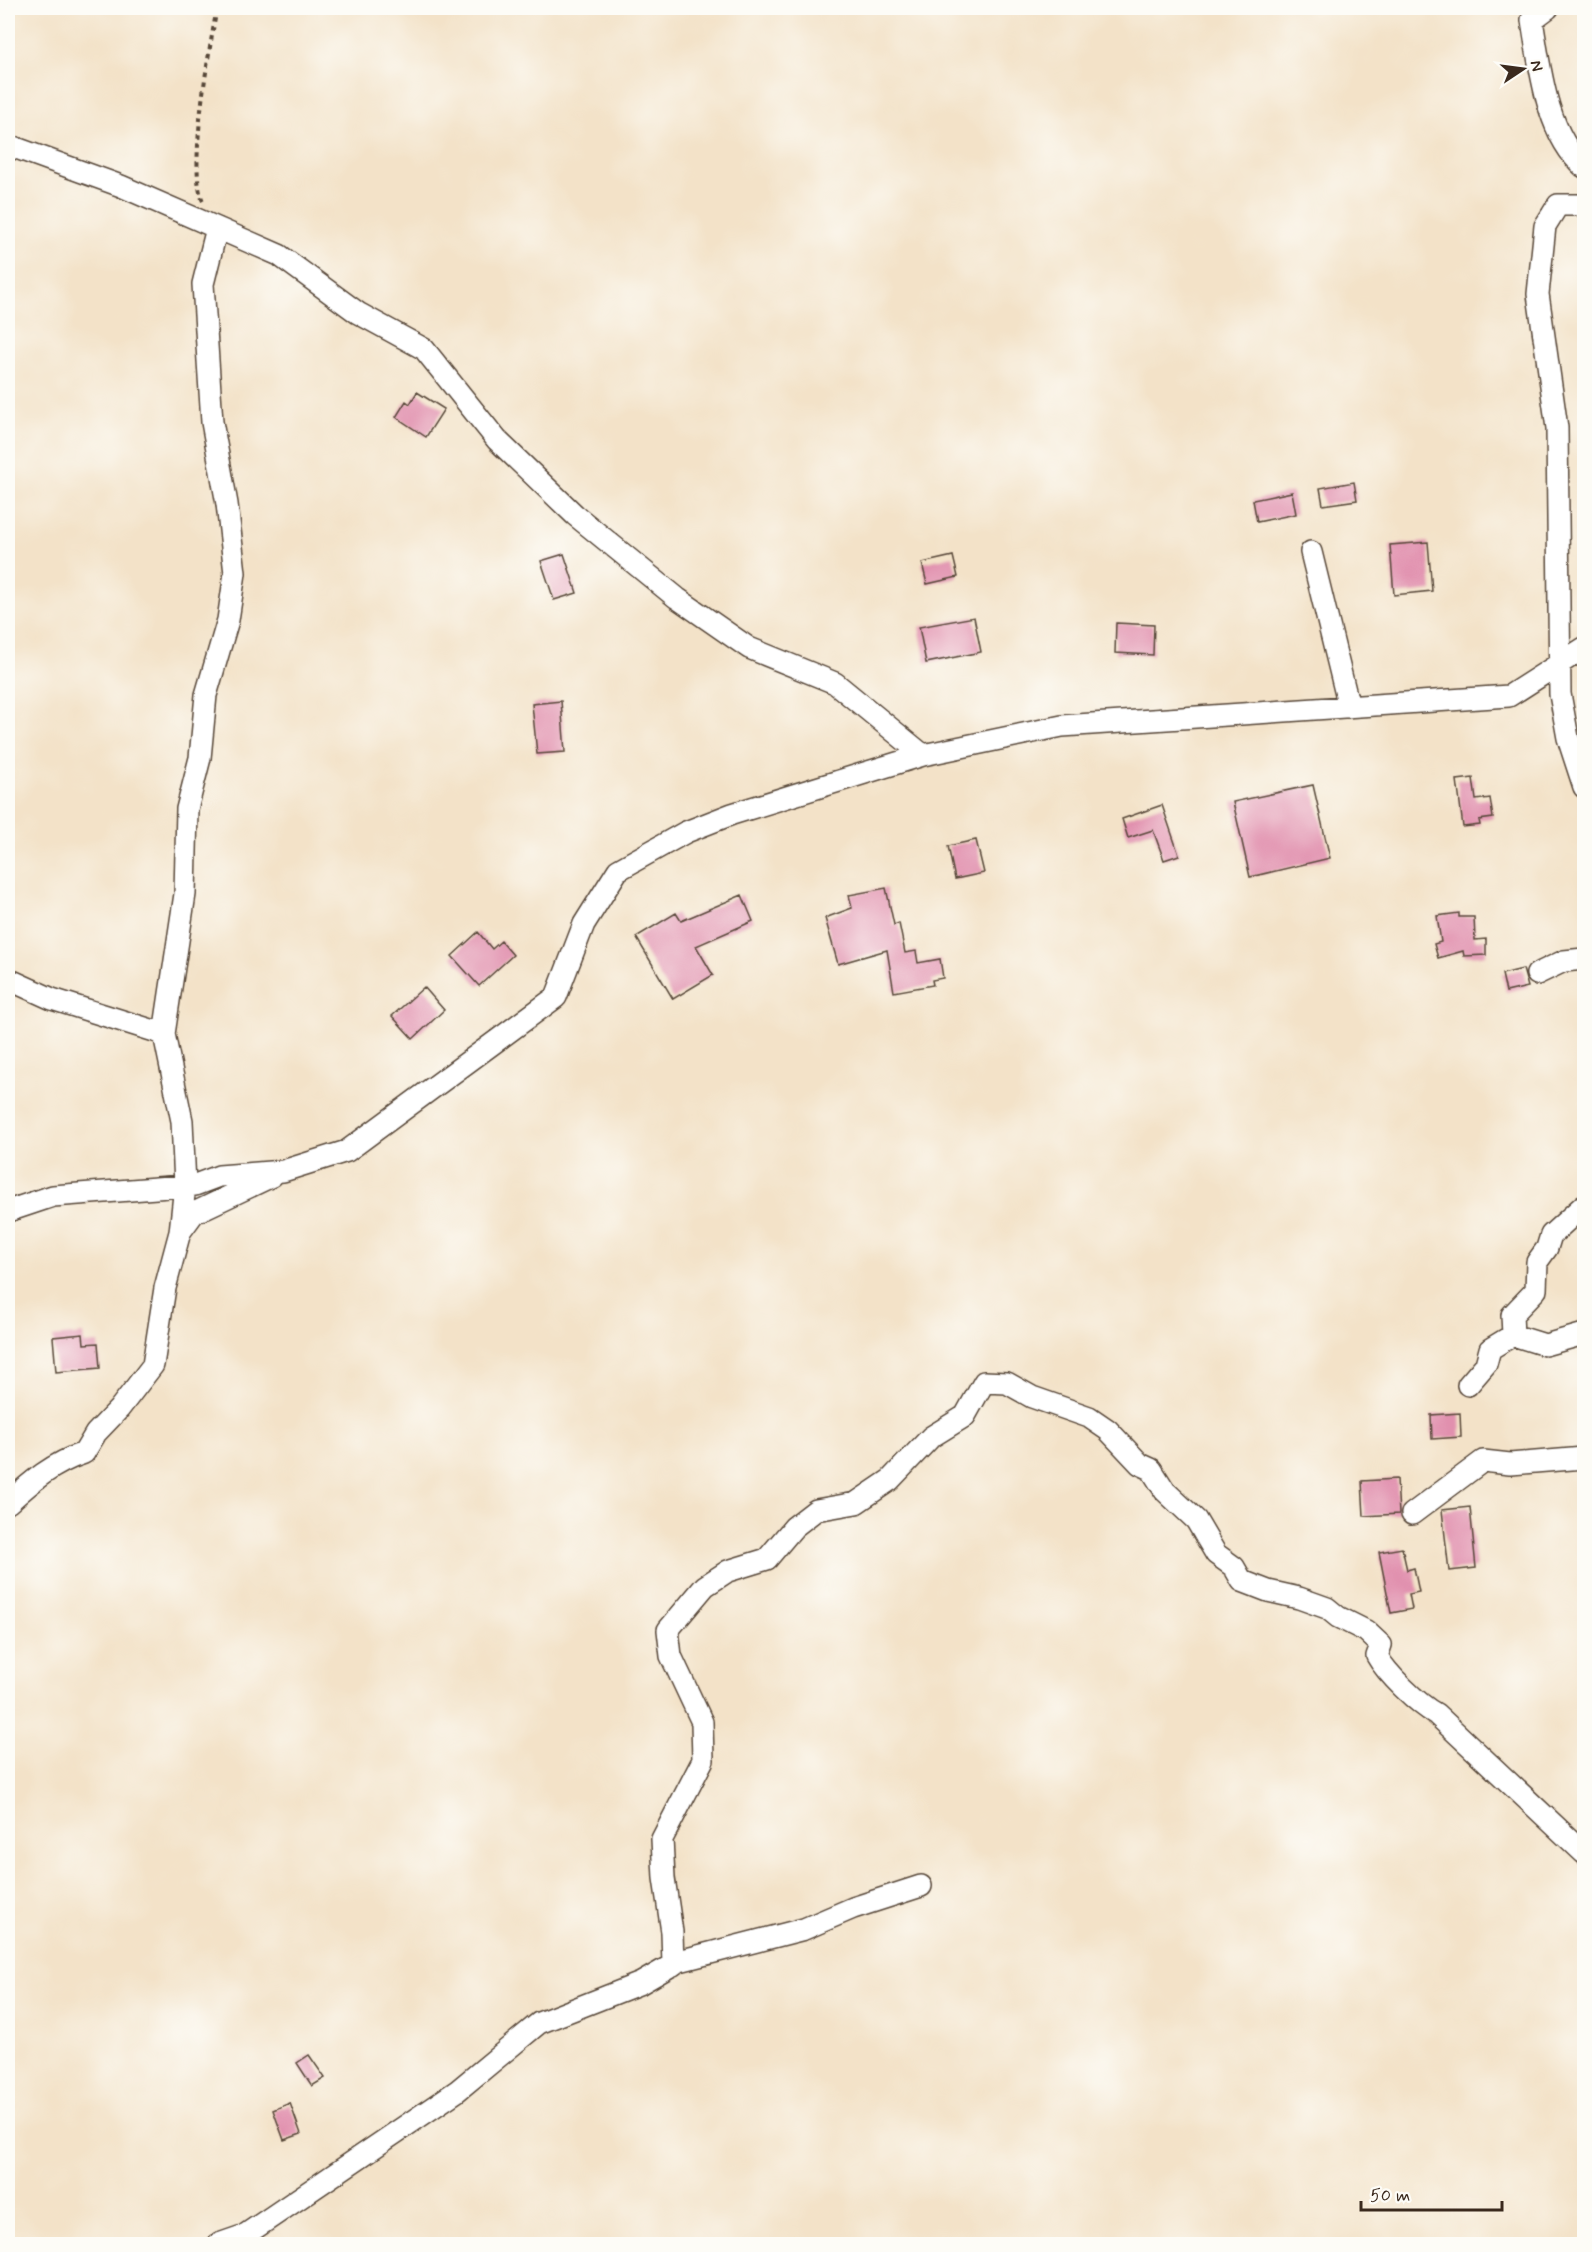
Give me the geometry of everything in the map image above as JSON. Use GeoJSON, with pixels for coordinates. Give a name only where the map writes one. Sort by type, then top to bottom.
{"type":"FeatureCollection","features":[{"type":"Feature","properties":{"kind":"street"},"geometry":{"type":"LineString","coordinates":[[1534,12],[1540,68],[1556,124],[1570,154],[1584,167]]}},
{"type":"Feature","properties":{"kind":"street"},"geometry":{"type":"LineString","coordinates":[[8,145],[121,186],[279,255],[358,313],[424,349],[497,440],[575,514],[676,598],[749,648],[835,683],[923,755]]}},
{"type":"Feature","properties":{"kind":"street"},"geometry":{"type":"LineString","coordinates":[[1584,205],[1558,205],[1545,226],[1538,294],[1557,428],[1557,551],[1561,623],[1560,694],[1568,738],[1584,787]]}},
{"type":"Feature","properties":{"kind":"street"},"geometry":{"type":"LineString","coordinates":[[8,1503],[63,1460],[84,1453],[96,1433],[119,1409],[153,1365],[165,1288],[190,1185],[182,1121],[164,1034],[185,894],[187,809],[200,758],[206,695],[212,667],[228,620],[235,573],[227,504],[212,422],[203,284],[217,228]]}},
{"type":"Feature","properties":{"kind":"street"},"geometry":{"type":"LineString","coordinates":[[1311,552],[1349,707]]}},
{"type":"Feature","properties":{"kind":"street"},"geometry":{"type":"LineString","coordinates":[[180,1233],[194,1213],[283,1171],[347,1151],[556,997],[584,924],[618,870],[686,832],[732,814],[923,755],[1062,726],[1509,696],[1584,648]]}},
{"type":"Feature","properties":{"kind":"street"},"geometry":{"type":"LineString","coordinates":[[1537,975],[1564,961],[1584,959]]}},
{"type":"Feature","properties":{"kind":"street"},"geometry":{"type":"LineString","coordinates":[[8,979],[51,999],[164,1034]]}},
{"type":"Feature","properties":{"kind":"street"},"geometry":{"type":"LineString","coordinates":[[8,1211],[53,1196],[190,1185],[219,1176],[283,1171]]}},
{"type":"Feature","properties":{"kind":"street"},"geometry":{"type":"LineString","coordinates":[[1513,1335],[1512,1315],[1536,1290],[1537,1262],[1547,1248],[1551,1235],[1584,1205]]}},
{"type":"Feature","properties":{"kind":"street"},"geometry":{"type":"LineString","coordinates":[[1468,1385],[1486,1364],[1490,1349],[1513,1335],[1545,1345],[1584,1334]]}},
{"type":"Feature","properties":{"kind":"street"},"geometry":{"type":"LineString","coordinates":[[673,1965],[672,1932],[664,1878],[662,1839],[703,1760],[702,1722],[670,1656],[668,1630],[705,1586],[728,1571],[767,1559],[794,1527],[816,1510],[856,1503],[890,1480],[931,1437],[965,1416],[984,1382],[1007,1383],[1032,1397],[1089,1417],[1108,1430],[1140,1464],[1151,1469],[1165,1491],[1196,1520],[1216,1554],[1233,1567],[1242,1581],[1327,1608],[1366,1631],[1381,1645],[1377,1656],[1387,1673],[1399,1680],[1420,1705],[1436,1714],[1584,1853]]}},
{"type":"Feature","properties":{"kind":"street"},"geometry":{"type":"LineString","coordinates":[[1412,1514],[1483,1461],[1510,1464],[1584,1458]]}},
{"type":"Feature","properties":{"kind":"street"},"geometry":{"type":"LineString","coordinates":[[219,2244],[245,2235],[457,2091],[539,2023],[641,1983],[673,1965],[804,1929],[853,1908],[921,1886]]}},
{"type":"Feature","properties":{"kind":"path"},"geometry":{"type":"LineString","coordinates":[[217,8],[204,89],[199,173],[200,195],[217,228]]}},
{"type":"Feature","properties":{"kind":"building"},"geometry":{"type":"Polygon","coordinates":[[[417,392],[444,409],[426,437],[396,417],[406,401],[410,404],[417,392]]]}},
{"type":"Feature","properties":{"kind":"building"},"geometry":{"type":"Polygon","coordinates":[[[1354,482],[1357,500],[1323,505],[1320,488],[1354,482]]]}},
{"type":"Feature","properties":{"kind":"building"},"geometry":{"type":"Polygon","coordinates":[[[1292,492],[1296,514],[1257,522],[1253,500],[1292,492]]]}},
{"type":"Feature","properties":{"kind":"building"},"geometry":{"type":"Polygon","coordinates":[[[1428,542],[1432,591],[1394,595],[1390,545],[1428,542]]]}},
{"type":"Feature","properties":{"kind":"building"},"geometry":{"type":"Polygon","coordinates":[[[564,554],[577,593],[554,600],[541,561],[564,554]]]}},
{"type":"Feature","properties":{"kind":"building"},"geometry":{"type":"Polygon","coordinates":[[[953,556],[958,577],[927,584],[922,563],[953,556]]]}},
{"type":"Feature","properties":{"kind":"building"},"geometry":{"type":"Polygon","coordinates":[[[974,617],[981,652],[926,663],[919,627],[974,617]]]}},
{"type":"Feature","properties":{"kind":"building"},"geometry":{"type":"Polygon","coordinates":[[[1116,623],[1154,625],[1153,655],[1115,653],[1116,623]]]}},
{"type":"Feature","properties":{"kind":"building"},"geometry":{"type":"Polygon","coordinates":[[[561,701],[565,752],[537,754],[532,704],[561,701]]]}},
{"type":"Feature","properties":{"kind":"building"},"geometry":{"type":"Polygon","coordinates":[[[1473,778],[1476,800],[1490,798],[1493,818],[1479,820],[1480,825],[1463,827],[1457,780],[1473,778]]]}},
{"type":"Feature","properties":{"kind":"building"},"geometry":{"type":"Polygon","coordinates":[[[1313,785],[1330,858],[1250,877],[1233,802],[1313,785]]]}},
{"type":"Feature","properties":{"kind":"building"},"geometry":{"type":"Polygon","coordinates":[[[1162,805],[1179,855],[1164,860],[1153,830],[1128,838],[1122,819],[1162,805]]]}},
{"type":"Feature","properties":{"kind":"building"},"geometry":{"type":"Polygon","coordinates":[[[976,840],[984,873],[955,879],[948,846],[976,840]]]}},
{"type":"Feature","properties":{"kind":"building"},"geometry":{"type":"Polygon","coordinates":[[[886,888],[894,925],[899,923],[905,953],[916,951],[918,963],[940,959],[943,978],[932,980],[933,985],[894,992],[887,950],[838,964],[825,918],[852,908],[849,895],[886,888]]]}},
{"type":"Feature","properties":{"kind":"building"},"geometry":{"type":"Polygon","coordinates":[[[742,895],[753,921],[696,946],[713,975],[673,999],[636,937],[676,913],[681,921],[742,895]]]}},
{"type":"Feature","properties":{"kind":"building"},"geometry":{"type":"Polygon","coordinates":[[[1459,913],[1459,917],[1474,917],[1475,940],[1486,939],[1486,955],[1464,956],[1463,951],[1438,958],[1434,944],[1441,942],[1437,916],[1459,913]]]}},
{"type":"Feature","properties":{"kind":"building"},"geometry":{"type":"Polygon","coordinates":[[[478,932],[492,949],[501,941],[513,955],[479,986],[452,956],[478,932]]]}},
{"type":"Feature","properties":{"kind":"building"},"geometry":{"type":"Polygon","coordinates":[[[1523,969],[1528,987],[1506,992],[1502,974],[1523,969]]]}},
{"type":"Feature","properties":{"kind":"building"},"geometry":{"type":"Polygon","coordinates":[[[424,987],[444,1010],[413,1039],[392,1016],[424,987]]]}},
{"type":"Feature","properties":{"kind":"building"},"geometry":{"type":"Polygon","coordinates":[[[83,1334],[84,1344],[98,1343],[100,1368],[56,1372],[53,1337],[83,1334]]]}},
{"type":"Feature","properties":{"kind":"building"},"geometry":{"type":"Polygon","coordinates":[[[1460,1413],[1461,1437],[1432,1439],[1431,1415],[1460,1413]]]}},
{"type":"Feature","properties":{"kind":"building"},"geometry":{"type":"Polygon","coordinates":[[[1397,1479],[1399,1514],[1364,1516],[1362,1481],[1397,1479]]]}},
{"type":"Feature","properties":{"kind":"building"},"geometry":{"type":"Polygon","coordinates":[[[1470,1507],[1476,1568],[1449,1571],[1442,1510],[1470,1507]]]}},
{"type":"Feature","properties":{"kind":"building"},"geometry":{"type":"Polygon","coordinates":[[[1402,1548],[1407,1570],[1414,1568],[1419,1592],[1409,1594],[1412,1609],[1391,1613],[1379,1552],[1402,1548]]]}},
{"type":"Feature","properties":{"kind":"building"},"geometry":{"type":"Polygon","coordinates":[[[309,2055],[325,2078],[312,2086],[297,2063],[309,2055]]]}},
{"type":"Feature","properties":{"kind":"building"},"geometry":{"type":"Polygon","coordinates":[[[290,2103],[301,2134],[284,2140],[273,2110],[290,2103]]]}}]}
